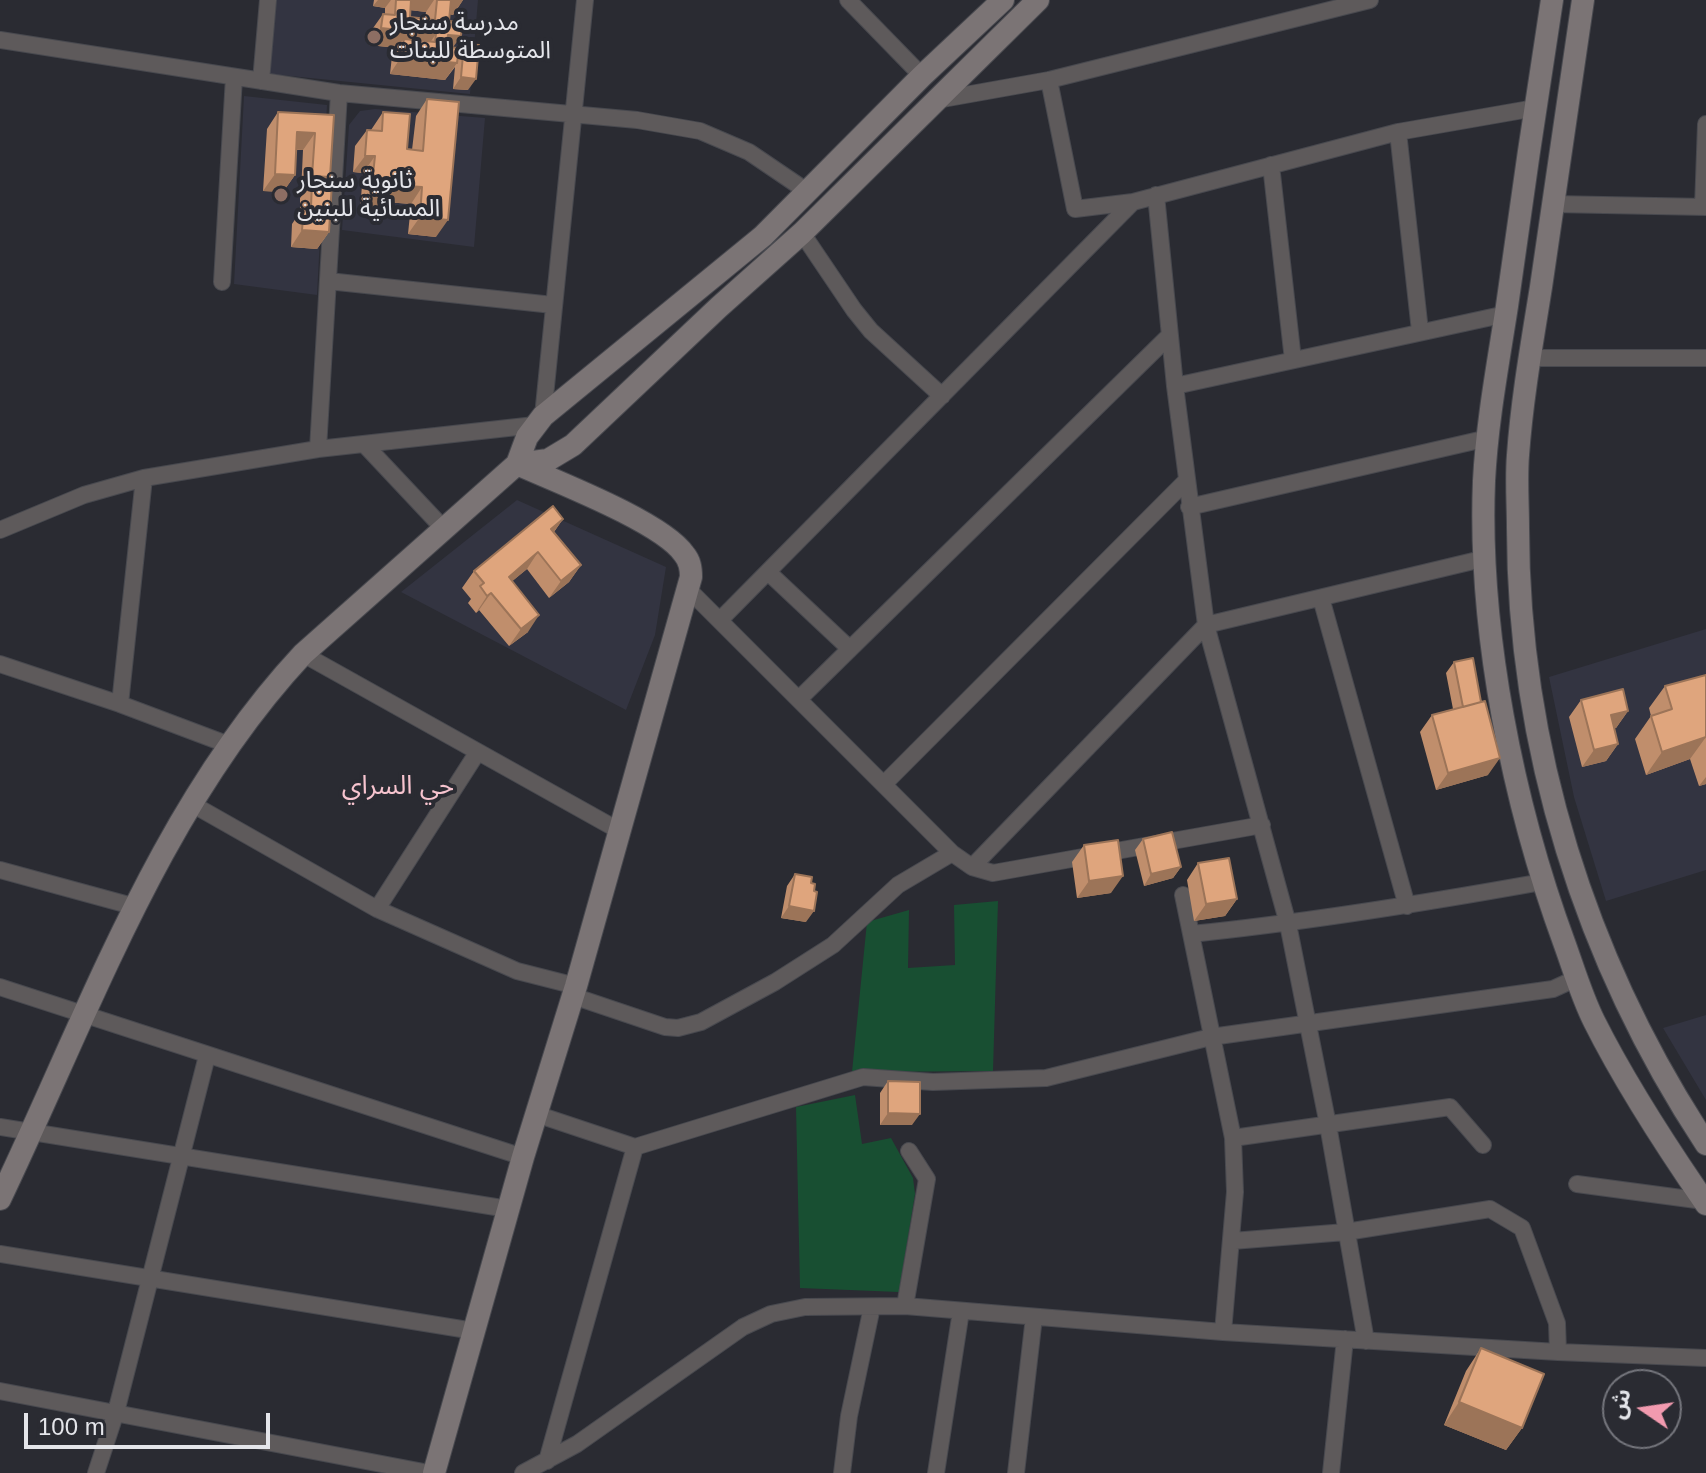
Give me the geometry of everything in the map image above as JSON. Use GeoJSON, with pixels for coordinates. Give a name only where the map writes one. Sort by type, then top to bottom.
{"type":"FeatureCollection","features":[{"type":"Feature","properties":{"kind":"street"},"geometry":{"type":"LineString","coordinates":[[261,81],[268,0]]}},
{"type":"Feature","properties":{"kind":"street"},"geometry":{"type":"LineString","coordinates":[[562,453],[550,454],[539,448],[534,437],[539,421],[553,305],[585,0]]}},
{"type":"Feature","properties":{"kind":"street"},"geometry":{"type":"LineString","coordinates":[[848,0],[922,76]]}},
{"type":"Feature","properties":{"kind":"street"},"geometry":{"type":"LineString","coordinates":[[0,1199],[136,907],[192,804],[253,711],[303,654],[517,464],[521,450],[539,421],[763,236],[922,76],[1003,0]]}},
{"type":"Feature","properties":{"kind":"street"},"geometry":{"type":"LineString","coordinates":[[517,464],[548,460],[562,453],[802,233],[1038,0]]}},
{"type":"Feature","properties":{"kind":"street"},"geometry":{"type":"LineString","coordinates":[[935,100],[1049,80],[1370,0]]}},
{"type":"Feature","properties":{"kind":"street"},"geometry":{"type":"LineString","coordinates":[[1552,0],[1488,438],[1484,495],[1490,627],[1516,781],[1542,882],[1577,978],[1593,1020],[1651,1120],[1705,1203]]}},
{"type":"Feature","properties":{"kind":"street"},"geometry":{"type":"LineString","coordinates":[[1583,0],[1518,457],[1518,591],[1528,683],[1549,783],[1573,874],[1608,965],[1648,1045],[1706,1144]]}},
{"type":"Feature","properties":{"kind":"street"},"geometry":{"type":"LineString","coordinates":[[0,40],[339,93],[637,120],[710,134],[749,152],[808,192]]}},
{"type":"Feature","properties":{"kind":"street"},"geometry":{"type":"LineString","coordinates":[[222,282],[234,77]]}},
{"type":"Feature","properties":{"kind":"street"},"geometry":{"type":"LineString","coordinates":[[1049,80],[1075,209],[1133,202],[1398,132],[1535,108]]}},
{"type":"Feature","properties":{"kind":"street"},"geometry":{"type":"LineString","coordinates":[[318,449],[339,93]]}},
{"type":"Feature","properties":{"kind":"street"},"geometry":{"type":"LineString","coordinates":[[1553,204],[1704,207],[1706,124]]}},
{"type":"Feature","properties":{"kind":"street"},"geometry":{"type":"LineString","coordinates":[[1398,132],[1420,331]]}},
{"type":"Feature","properties":{"kind":"street"},"geometry":{"type":"LineString","coordinates":[[1271,165],[1293,360]]}},
{"type":"Feature","properties":{"kind":"street"},"geometry":{"type":"LineString","coordinates":[[1156,195],[1189,507],[1206,625],[1288,924],[1366,1341]]}},
{"type":"Feature","properties":{"kind":"street"},"geometry":{"type":"LineString","coordinates":[[720,620],[1133,202]]}},
{"type":"Feature","properties":{"kind":"street"},"geometry":{"type":"LineString","coordinates":[[802,233],[871,331],[942,396]]}},
{"type":"Feature","properties":{"kind":"street"},"geometry":{"type":"LineString","coordinates":[[328,281],[553,305]]}},
{"type":"Feature","properties":{"kind":"street"},"geometry":{"type":"LineString","coordinates":[[1175,386],[1506,314]]}},
{"type":"Feature","properties":{"kind":"street"},"geometry":{"type":"LineString","coordinates":[[799,699],[1170,335]]}},
{"type":"Feature","properties":{"kind":"street"},"geometry":{"type":"LineString","coordinates":[[1530,358],[1706,358]]}},
{"type":"Feature","properties":{"kind":"street"},"geometry":{"type":"LineString","coordinates":[[0,530],[84,495],[144,478],[318,449],[539,421]]}},
{"type":"Feature","properties":{"kind":"street"},"geometry":{"type":"LineString","coordinates":[[1189,507],[1488,438]]}},
{"type":"Feature","properties":{"kind":"street"},"geometry":{"type":"LineString","coordinates":[[365,445],[443,528]]}},
{"type":"Feature","properties":{"kind":"street"},"geometry":{"type":"LineString","coordinates":[[0,1391],[431,1473],[574,991],[691,577],[689,563],[673,542],[630,516],[517,464]]}},
{"type":"Feature","properties":{"kind":"street"},"geometry":{"type":"LineString","coordinates":[[120,704],[144,478]]}},
{"type":"Feature","properties":{"kind":"street"},"geometry":{"type":"LineString","coordinates":[[884,784],[1186,481]]}},
{"type":"Feature","properties":{"kind":"street"},"geometry":{"type":"LineString","coordinates":[[972,867],[1206,625],[1486,558]]}},
{"type":"Feature","properties":{"kind":"street"},"geometry":{"type":"LineString","coordinates":[[768,572],[850,649]]}},
{"type":"Feature","properties":{"kind":"street"},"geometry":{"type":"LineString","coordinates":[[688,589],[952,853],[972,867],[993,873],[1262,825]]}},
{"type":"Feature","properties":{"kind":"street"},"geometry":{"type":"LineString","coordinates":[[1321,598],[1407,906]]}},
{"type":"Feature","properties":{"kind":"street"},"geometry":{"type":"LineString","coordinates":[[303,654],[618,830]]}},
{"type":"Feature","properties":{"kind":"street"},"geometry":{"type":"LineString","coordinates":[[0,664],[229,745]]}},
{"type":"Feature","properties":{"kind":"street"},"geometry":{"type":"LineString","coordinates":[[377,909],[477,753]]}},
{"type":"Feature","properties":{"kind":"street"},"geometry":{"type":"LineString","coordinates":[[192,804],[377,909],[517,971],[665,1027],[689,1026],[803,965],[833,945],[898,885],[952,853]]}},
{"type":"Feature","properties":{"kind":"street"},"geometry":{"type":"LineString","coordinates":[[0,870],[136,907]]}},
{"type":"Feature","properties":{"kind":"street"},"geometry":{"type":"LineString","coordinates":[[1191,934],[1288,924],[1542,882]]}},
{"type":"Feature","properties":{"kind":"street"},"geometry":{"type":"LineString","coordinates":[[1183,895],[1233,1138],[1235,1192],[1223,1332]]}},
{"type":"Feature","properties":{"kind":"street"},"geometry":{"type":"LineString","coordinates":[[536,1114],[635,1147],[863,1077],[933,1082],[1046,1078],[1211,1037],[1553,989],[1608,965]]}},
{"type":"Feature","properties":{"kind":"street"},"geometry":{"type":"LineString","coordinates":[[0,987],[523,1157]]}},
{"type":"Feature","properties":{"kind":"street"},"geometry":{"type":"LineString","coordinates":[[96,1473],[116,1412],[207,1056]]}},
{"type":"Feature","properties":{"kind":"street"},"geometry":{"type":"LineString","coordinates":[[1233,1138],[1450,1107],[1483,1145]]}},
{"type":"Feature","properties":{"kind":"street"},"geometry":{"type":"LineString","coordinates":[[0,1127],[508,1209]]}},
{"type":"Feature","properties":{"kind":"street"},"geometry":{"type":"LineString","coordinates":[[547,1461],[635,1147]]}},
{"type":"Feature","properties":{"kind":"street"},"geometry":{"type":"LineString","coordinates":[[905,1306],[927,1179],[909,1151]]}},
{"type":"Feature","properties":{"kind":"street"},"geometry":{"type":"LineString","coordinates":[[1577,1184],[1705,1203]]}},
{"type":"Feature","properties":{"kind":"street"},"geometry":{"type":"LineString","coordinates":[[1232,1241],[1346,1232],[1490,1209],[1522,1228],[1557,1323],[1558,1352]]}},
{"type":"Feature","properties":{"kind":"street"},"geometry":{"type":"LineString","coordinates":[[0,1254],[474,1331]]}},
{"type":"Feature","properties":{"kind":"street"},"geometry":{"type":"LineString","coordinates":[[523,1473],[577,1444],[743,1327],[758,1319],[805,1307],[905,1306],[1223,1332],[1706,1358]]}},
{"type":"Feature","properties":{"kind":"street"},"geometry":{"type":"LineString","coordinates":[[842,1473],[849,1416],[872,1307]]}},
{"type":"Feature","properties":{"kind":"street"},"geometry":{"type":"LineString","coordinates":[[936,1473],[961,1311]]}},
{"type":"Feature","properties":{"kind":"street"},"geometry":{"type":"LineString","coordinates":[[1016,1473],[1034,1317]]}},
{"type":"Feature","properties":{"kind":"street"},"geometry":{"type":"LineString","coordinates":[[1331,1473],[1345,1339]]}},
{"type":"Feature","properties":{"kind":"shaded area","name":"مدرسة سنجار المتوسطة للبنات"},"geometry":{"type":"Polygon","coordinates":[[[275,0],[478,0],[470,94],[270,74],[275,0]]]}},
{"type":"Feature","properties":{"kind":"shaded area","name":"ثانوية سنجار المسائية للبنين"},"geometry":{"type":"Polygon","coordinates":[[[244,96],[327,105],[317,295],[234,284],[244,96]]]}},
{"type":"Feature","properties":{"kind":"shaded area"},"geometry":{"type":"Polygon","coordinates":[[[375,109],[485,118],[474,247],[342,230],[349,125],[360,111],[375,109]]]}},
{"type":"Feature","properties":{"kind":"shaded area"},"geometry":{"type":"Polygon","coordinates":[[[517,500],[666,567],[655,635],[626,710],[401,592],[517,500]]]}},
{"type":"Feature","properties":{"kind":"shaded area"},"geometry":{"type":"Polygon","coordinates":[[[1706,629],[1706,870],[1606,901],[1574,797],[1549,677],[1706,629]]]}},
{"type":"Feature","properties":{"kind":"shaded area"},"geometry":{"type":"Polygon","coordinates":[[[1706,1015],[1706,1100],[1663,1028],[1706,1015]]]}},
{"type":"Feature","properties":{"kind":"green space"},"geometry":{"type":"Polygon","coordinates":[[[998,901],[993,1071],[852,1072],[867,922],[909,910],[908,968],[955,965],[954,905],[998,901]]]}},
{"type":"Feature","properties":{"kind":"green space"},"geometry":{"type":"Polygon","coordinates":[[[855,1095],[862,1144],[891,1138],[913,1178],[915,1194],[899,1292],[800,1288],[796,1107],[855,1095]]]}},
{"type":"Feature","properties":{"kind":"building"},"geometry":{"type":"Polygon","coordinates":[[[396,0],[411,0],[410,17],[435,20],[437,0],[451,0],[449,21],[462,22],[461,36],[448,35],[446,47],[459,48],[457,63],[401,57],[404,39],[435,42],[436,34],[381,28],[383,14],[395,15],[396,0]]]}},
{"type":"Feature","properties":{"kind":"building"},"geometry":{"type":"Polygon","coordinates":[[[464,44],[479,45],[476,79],[461,77],[464,44]]]}},
{"type":"Feature","properties":{"kind":"building"},"geometry":{"type":"Polygon","coordinates":[[[427,99],[459,102],[448,220],[420,217],[422,187],[392,185],[391,195],[371,193],[375,156],[365,156],[367,130],[382,131],[383,112],[410,114],[407,149],[423,151],[427,99]]]}},
{"type":"Feature","properties":{"kind":"building"},"geometry":{"type":"Polygon","coordinates":[[[278,112],[334,115],[330,177],[312,176],[315,133],[297,132],[295,175],[275,174],[278,112]]]}},
{"type":"Feature","properties":{"kind":"building"},"geometry":{"type":"Polygon","coordinates":[[[312,181],[332,182],[329,232],[302,230],[304,207],[311,207],[312,181]]]}},
{"type":"Feature","properties":{"kind":"building"},"geometry":{"type":"Polygon","coordinates":[[[553,506],[563,519],[551,529],[581,565],[561,581],[538,552],[509,577],[539,615],[521,629],[491,593],[487,596],[480,586],[484,583],[474,571],[553,506]]]}},
{"type":"Feature","properties":{"kind":"building"},"geometry":{"type":"Polygon","coordinates":[[[1473,658],[1481,702],[1463,707],[1454,662],[1473,658]]]}},
{"type":"Feature","properties":{"kind":"building"},"geometry":{"type":"Polygon","coordinates":[[[1706,675],[1706,737],[1662,752],[1651,716],[1672,709],[1665,686],[1706,675]]]}},
{"type":"Feature","properties":{"kind":"building"},"geometry":{"type":"Polygon","coordinates":[[[1623,689],[1628,711],[1611,715],[1618,744],[1594,750],[1581,700],[1623,689]]]}},
{"type":"Feature","properties":{"kind":"building"},"geometry":{"type":"Polygon","coordinates":[[[1485,701],[1500,758],[1448,773],[1432,715],[1485,701]]]}},
{"type":"Feature","properties":{"kind":"building"},"geometry":{"type":"Polygon","coordinates":[[[1172,832],[1181,867],[1151,874],[1143,839],[1172,832]]]}},
{"type":"Feature","properties":{"kind":"building"},"geometry":{"type":"Polygon","coordinates":[[[1118,840],[1123,876],[1089,881],[1084,845],[1118,840]]]}},
{"type":"Feature","properties":{"kind":"building"},"geometry":{"type":"Polygon","coordinates":[[[1229,858],[1237,899],[1206,904],[1198,863],[1229,858]]]}},
{"type":"Feature","properties":{"kind":"building"},"geometry":{"type":"Polygon","coordinates":[[[795,874],[812,877],[811,883],[815,884],[814,891],[817,892],[814,911],[789,906],[795,874]]]}},
{"type":"Feature","properties":{"kind":"building"},"geometry":{"type":"Polygon","coordinates":[[[888,1081],[920,1082],[920,1114],[888,1113],[888,1081]]]}},
{"type":"Feature","properties":{"kind":"building"},"geometry":{"type":"Polygon","coordinates":[[[1481,1348],[1544,1374],[1522,1428],[1459,1402],[1481,1348]]]}},
{"type":"Feature","properties":{"kind":"place","name":"مدرسة سنجار المتوسطة للبنات"},"geometry":{"type":"Point","coordinates":[374,37]}},
{"type":"Feature","properties":{"kind":"place","name":"ثانوية سنجار المسائية للبنين"},"geometry":{"type":"Point","coordinates":[281,195]}},
{"type":"Feature","properties":{"kind":"district","name":"حي السراي"},"geometry":{"type":"Point","coordinates":[398,787]}}]}
